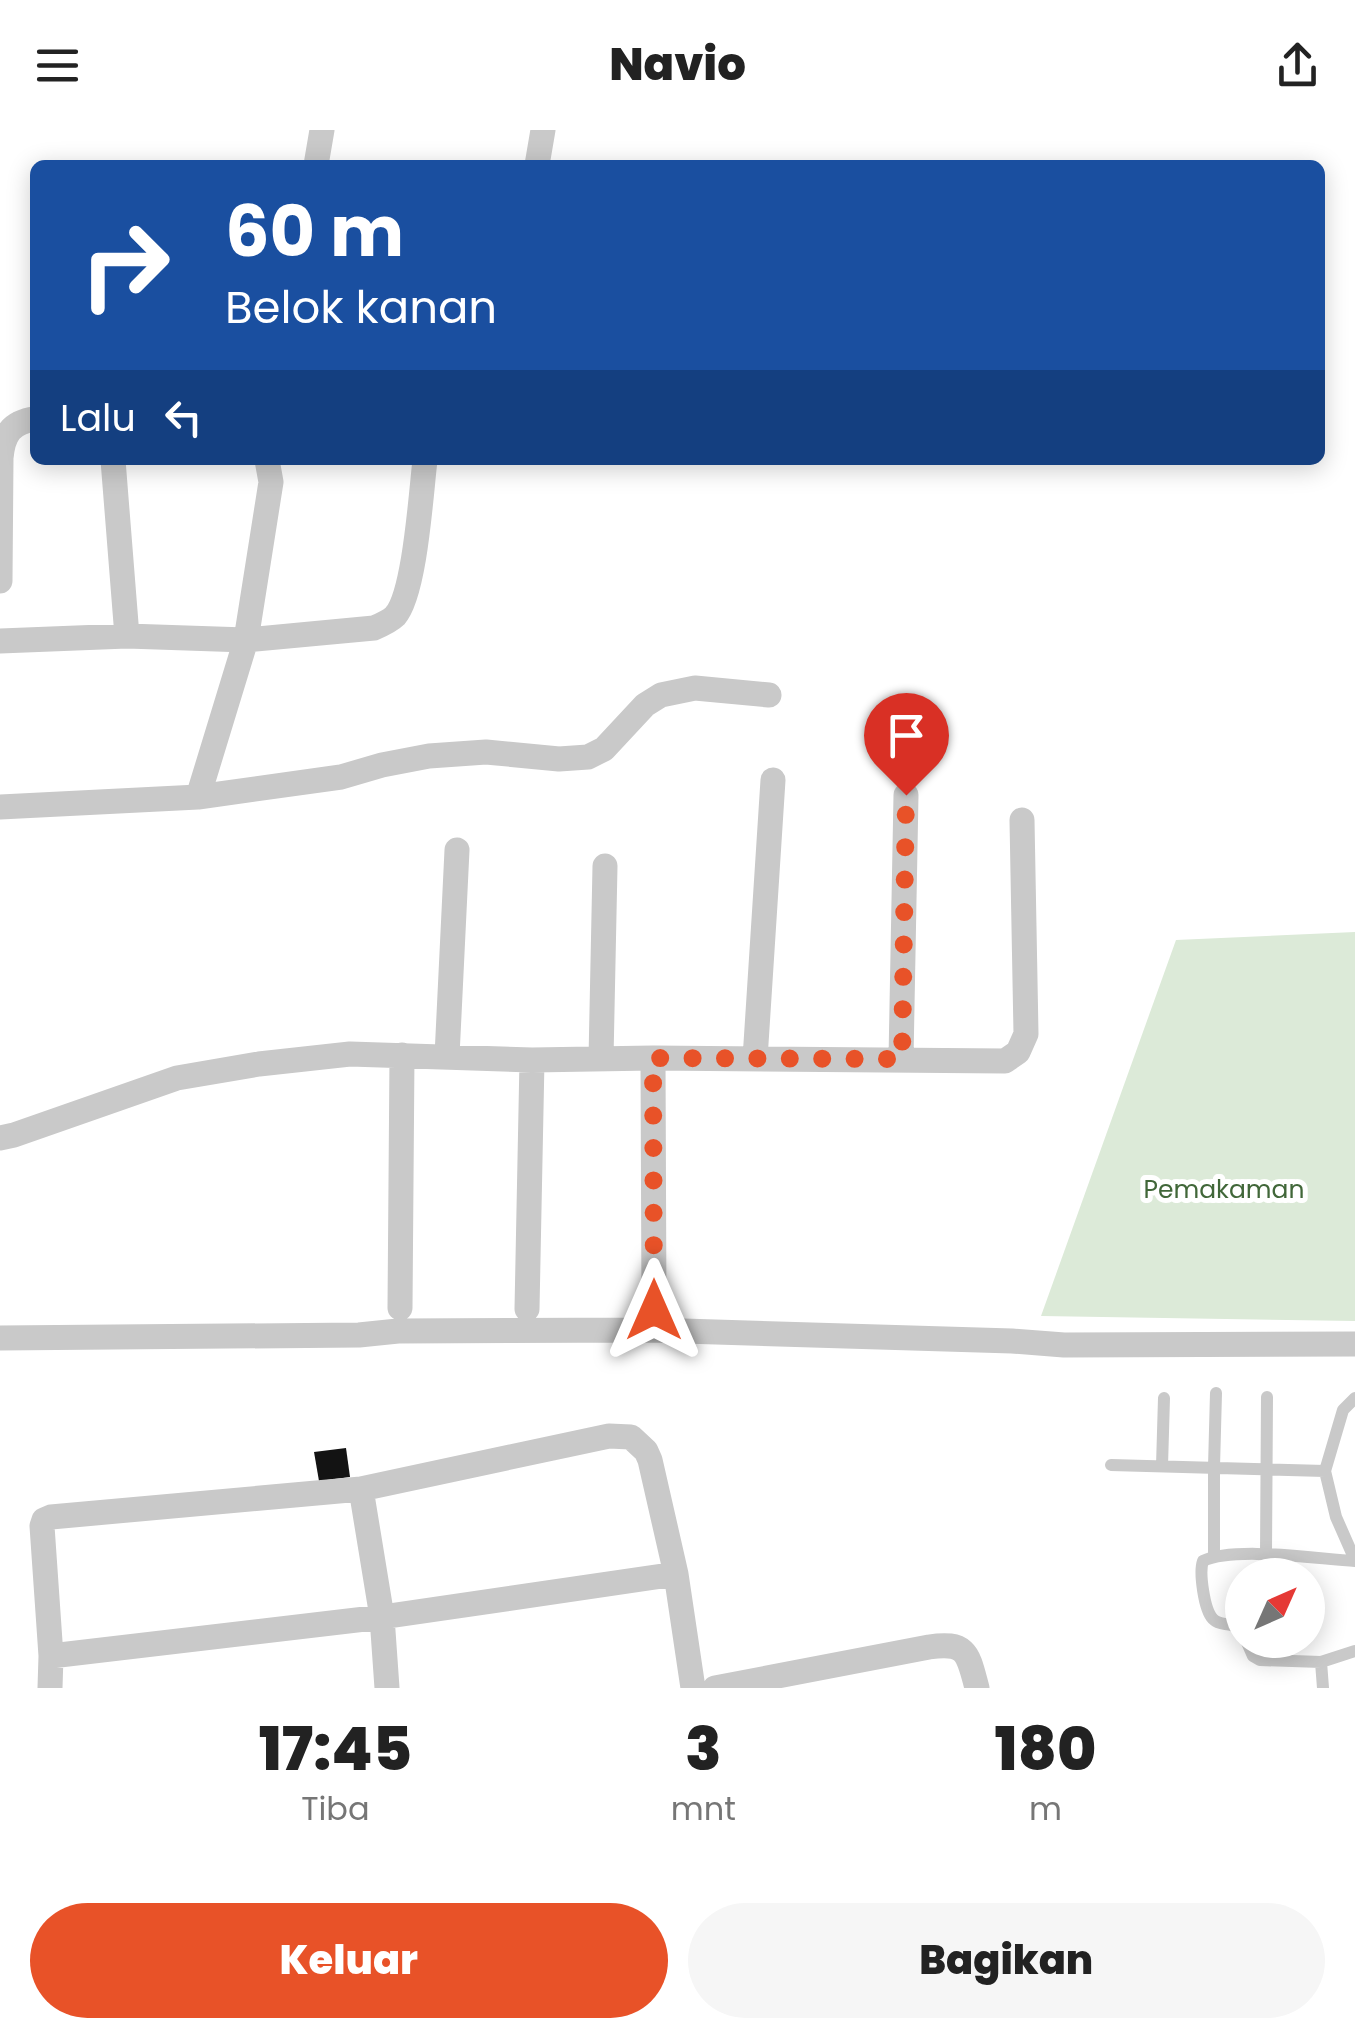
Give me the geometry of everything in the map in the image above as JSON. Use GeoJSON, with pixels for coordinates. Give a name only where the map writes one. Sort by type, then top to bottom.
{"type":"FeatureCollection","features":[{"type":"Feature","properties":{"kind":"street"},"geometry":{"type":"LineString","coordinates":[[317,160],[322,130]]}},
{"type":"Feature","properties":{"kind":"street"},"geometry":{"type":"LineString","coordinates":[[539,160],[543,130]]}},
{"type":"Feature","properties":{"kind":"street"},"geometry":{"type":"LineString","coordinates":[[0,581],[3,439],[13,427],[30,421]]}},
{"type":"Feature","properties":{"kind":"street"},"geometry":{"type":"LineString","coordinates":[[113,465],[127,636]]}},
{"type":"Feature","properties":{"kind":"street"},"geometry":{"type":"LineString","coordinates":[[198,797],[246,640],[271,482],[268,465]]}},
{"type":"Feature","properties":{"kind":"street"},"geometry":{"type":"LineString","coordinates":[[0,641],[127,636],[246,640],[374,628],[394,617],[409,587],[424,465]]}},
{"type":"Feature","properties":{"kind":"street"},"geometry":{"type":"LineString","coordinates":[[0,807],[198,797],[341,777],[429,756],[486,752],[559,759],[588,757],[604,749],[646,705],[662,695],[695,688],[769,695]]}},
{"type":"Feature","properties":{"kind":"street"},"geometry":{"type":"LineString","coordinates":[[755,1058],[773,780]]}},
{"type":"Feature","properties":{"kind":"street"},"geometry":{"type":"LineString","coordinates":[[902,1059],[906,795]]}},
{"type":"Feature","properties":{"kind":"street"},"geometry":{"type":"LineString","coordinates":[[0,1138],[177,1078],[350,1054],[532,1060],[1006,1060],[1015,1056],[1026,1034],[1022,820]]}},
{"type":"Feature","properties":{"kind":"street"},"geometry":{"type":"LineString","coordinates":[[446,1056],[457,850]]}},
{"type":"Feature","properties":{"kind":"street"},"geometry":{"type":"LineString","coordinates":[[602,1059],[605,866]]}},
{"type":"Feature","properties":{"kind":"street"},"geometry":{"type":"LineString","coordinates":[[400,1308],[402,1055]]}},
{"type":"Feature","properties":{"kind":"street"},"geometry":{"type":"LineString","coordinates":[[653,1058],[654,1310]]}},
{"type":"Feature","properties":{"kind":"street"},"geometry":{"type":"LineString","coordinates":[[527,1309],[532,1060]]}},
{"type":"Feature","properties":{"kind":"street"},"geometry":{"type":"LineString","coordinates":[[0,1338],[651,1330],[1064,1344],[1355,1344]]}},
{"type":"Feature","properties":{"kind":"street"},"geometry":{"type":"LineString","coordinates":[[50,1688],[42,1526],[47,1518],[361,1489],[610,1436],[631,1437],[650,1460],[676,1574],[693,1688]]}},
{"type":"Feature","properties":{"kind":"street"},"geometry":{"type":"LineString","coordinates":[[361,1489],[382,1617],[386,1688]]}},
{"type":"Feature","properties":{"kind":"street"},"geometry":{"type":"LineString","coordinates":[[50,1656],[382,1617],[676,1574]]}},
{"type":"Feature","properties":{"kind":"street"},"geometry":{"type":"LineString","coordinates":[[715,1688],[953,1645],[968,1656],[977,1688]]}},
{"type":"Feature","properties":{"kind":"lane"},"geometry":{"type":"LineString","coordinates":[[1214,1556],[1216,1393]]}},
{"type":"Feature","properties":{"kind":"lane"},"geometry":{"type":"LineString","coordinates":[[1266,1397],[1266,1554]]}},
{"type":"Feature","properties":{"kind":"lane"},"geometry":{"type":"LineString","coordinates":[[1162,1466],[1164,1398]]}},
{"type":"Feature","properties":{"kind":"lane"},"geometry":{"type":"LineString","coordinates":[[1225,1622],[1214,1620],[1209,1612],[1200,1570],[1203,1561],[1214,1556],[1266,1554],[1355,1560],[1336,1517],[1325,1471],[1339,1420],[1355,1398]]}},
{"type":"Feature","properties":{"kind":"lane"},"geometry":{"type":"LineString","coordinates":[[1111,1465],[1325,1471]]}},
{"type":"Feature","properties":{"kind":"lane"},"geometry":{"type":"LineString","coordinates":[[1256,1658],[1321,1662],[1355,1652]]}},
{"type":"Feature","properties":{"kind":"lane"},"geometry":{"type":"LineString","coordinates":[[1321,1662],[1323,1688]]}},
{"type":"Feature","properties":{"kind":"green space","name":"Pemakaman"},"geometry":{"type":"Polygon","coordinates":[[[1355,932],[1355,1321],[1041,1316],[1176,940],[1355,932]]]}},
{"type":"Feature","properties":{"kind":"building"},"geometry":{"type":"Polygon","coordinates":[[[346,1448],[350,1477],[319,1481],[314,1452],[346,1448]]]}},
{"type":"Feature","properties":{"kind":"route"},"geometry":{"type":"LineString","coordinates":[[654,1310],[653,1058],[902,1059],[906,795]]}}]}
